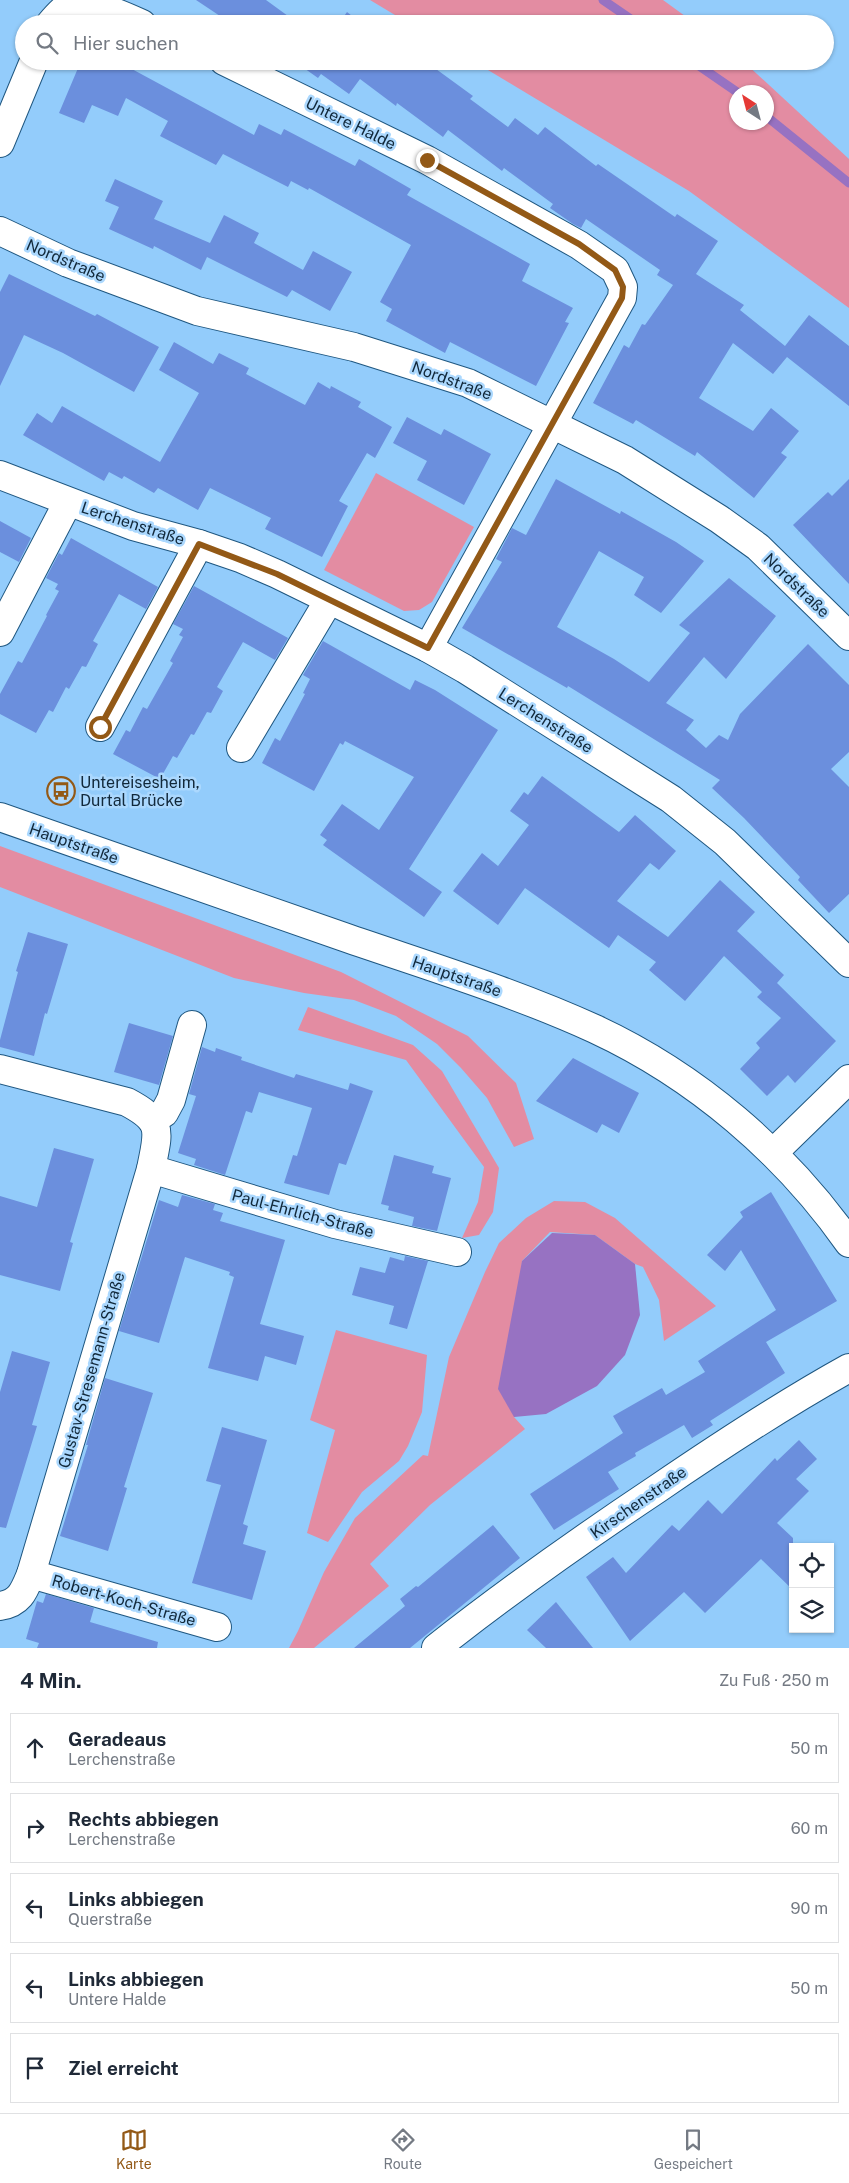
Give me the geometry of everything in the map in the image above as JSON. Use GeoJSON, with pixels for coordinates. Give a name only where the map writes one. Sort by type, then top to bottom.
{"type":"FeatureCollection","features":[{"type":"Feature","properties":{"kind":"street"},"geometry":{"type":"LineString","coordinates":[[59,15],[66,8],[80,1],[96,3],[122,15]]}},
{"type":"Feature","properties":{"kind":"street"},"geometry":{"type":"LineString","coordinates":[[0,143],[30,70]]}},
{"type":"Feature","properties":{"kind":"street","name":"Untere Halde"},"geometry":{"type":"LineString","coordinates":[[242,70],[427,160],[579,244],[615,270],[623,287],[622,298],[552,423]]}},
{"type":"Feature","properties":{"kind":"street","name":"Nordstraße"},"geometry":{"type":"LineString","coordinates":[[0,231],[68,263],[197,311],[354,347],[383,356],[468,383],[552,423],[625,460],[719,519],[758,547],[849,636]]}},
{"type":"Feature","properties":{"kind":"street"},"geometry":{"type":"LineString","coordinates":[[428,648],[552,423]]}},
{"type":"Feature","properties":{"kind":"street","name":"Lerchenstraße"},"geometry":{"type":"LineString","coordinates":[[0,475],[133,526],[199,544],[277,574],[428,648],[481,679],[671,799],[725,842],[849,963]]}},
{"type":"Feature","properties":{"kind":"street","name":"Lerchenstraße"},"geometry":{"type":"LineString","coordinates":[[0,632],[68,502]]}},
{"type":"Feature","properties":{"kind":"street","name":"Lerchenstraße"},"geometry":{"type":"LineString","coordinates":[[100,727],[199,544]]}},
{"type":"Feature","properties":{"kind":"street"},"geometry":{"type":"LineString","coordinates":[[241,748],[329,600]]}},
{"type":"Feature","properties":{"kind":"street","name":"Hauptstraße"},"geometry":{"type":"LineString","coordinates":[[0,817],[500,990],[596,1030],[643,1055],[701,1090],[743,1125],[773,1153],[836,1224],[849,1243]]}},
{"type":"Feature","properties":{"kind":"street"},"geometry":{"type":"LineString","coordinates":[[0,1069],[127,1102],[145,1112],[152,1119],[164,1113],[171,1100],[192,1025]]}},
{"type":"Feature","properties":{"kind":"street"},"geometry":{"type":"LineString","coordinates":[[773,1153],[849,1079]]}},
{"type":"Feature","properties":{"kind":"street","name":"Gustav-Stresemann-Straße"},"geometry":{"type":"LineString","coordinates":[[0,1606],[11,1604],[23,1594],[31,1574],[150,1169],[157,1137],[152,1119]]}},
{"type":"Feature","properties":{"kind":"street","name":"Paul-Ehrlich-Straße"},"geometry":{"type":"LineString","coordinates":[[150,1169],[335,1224],[457,1252]]}},
{"type":"Feature","properties":{"kind":"street","name":"Kirschenstraße"},"geometry":{"type":"LineString","coordinates":[[436,1648],[484,1610],[627,1508],[755,1422],[849,1368]]}},
{"type":"Feature","properties":{"kind":"street","name":"Robert-Koch-Straße"},"geometry":{"type":"LineString","coordinates":[[31,1574],[218,1626]]}},
{"type":"Feature","properties":{"kind":"shaded area"},"geometry":{"type":"Polygon","coordinates":[[[370,0],[663,0],[684,15],[395,15],[370,0]]]}},
{"type":"Feature","properties":{"kind":"shaded area"},"geometry":{"type":"Polygon","coordinates":[[[488,70],[753,70],[769,85],[729,85],[729,130],[774,130],[774,90],[849,159],[849,308],[689,191],[488,70]]]}},
{"type":"Feature","properties":{"kind":"shaded area"},"geometry":{"type":"Polygon","coordinates":[[[376,473],[474,527],[432,602],[419,610],[404,611],[324,570],[376,473]]]}},
{"type":"Feature","properties":{"kind":"shaded area"},"geometry":{"type":"Polygon","coordinates":[[[0,846],[341,972],[468,1036],[516,1083],[534,1139],[514,1147],[487,1098],[461,1068],[437,1044],[396,1016],[354,1000],[304,993],[234,978],[0,887],[0,846]]]}},
{"type":"Feature","properties":{"kind":"shaded area"},"geometry":{"type":"Polygon","coordinates":[[[308,1007],[413,1045],[442,1071],[499,1168],[493,1212],[479,1235],[462,1238],[478,1202],[484,1167],[406,1060],[298,1030],[308,1007]]]}},
{"type":"Feature","properties":{"kind":"shaded area"},"geometry":{"type":"Polygon","coordinates":[[[554,1201],[585,1202],[615,1218],[716,1306],[664,1341],[659,1300],[643,1267],[635,1264],[595,1235],[550,1232],[522,1261],[514,1417],[525,1429],[430,1505],[370,1564],[389,1586],[314,1648],[289,1648],[324,1572],[355,1518],[423,1455],[428,1456],[449,1357],[499,1243],[526,1218],[554,1201]]]}},
{"type":"Feature","properties":{"kind":"shaded area"},"geometry":{"type":"Polygon","coordinates":[[[552,1233],[595,1235],[635,1264],[640,1315],[625,1355],[597,1386],[546,1414],[514,1417],[498,1389],[522,1261],[552,1233]]]}},
{"type":"Feature","properties":{"kind":"shaded area"},"geometry":{"type":"Polygon","coordinates":[[[336,1330],[427,1355],[422,1412],[408,1446],[399,1461],[362,1492],[328,1542],[307,1533],[335,1430],[310,1420],[336,1330]]]}},
{"type":"Feature","properties":{"kind":"building"},"geometry":{"type":"Polygon","coordinates":[[[196,0],[266,0],[287,15],[218,15],[196,0]]]}},
{"type":"Feature","properties":{"kind":"building"},"geometry":{"type":"Polygon","coordinates":[[[77,70],[134,70],[254,135],[259,124],[281,135],[284,129],[355,166],[359,159],[411,189],[407,195],[530,264],[522,281],[573,308],[565,322],[569,323],[536,386],[450,342],[445,353],[386,321],[392,309],[380,302],[411,245],[309,188],[308,190],[291,181],[288,187],[223,154],[216,165],[160,136],[168,121],[126,98],[118,116],[92,105],[84,123],[59,113],[77,70]]]}},
{"type":"Feature","properties":{"kind":"building"},"geometry":{"type":"Polygon","coordinates":[[[307,70],[437,70],[473,96],[470,99],[508,127],[515,118],[538,135],[545,127],[596,166],[598,164],[675,217],[677,214],[718,241],[696,274],[744,305],[740,310],[785,346],[809,315],[849,346],[849,406],[787,357],[773,374],[733,343],[699,398],[753,431],[771,408],[799,431],[781,453],[787,457],[754,498],[697,452],[695,456],[636,420],[633,424],[593,403],[624,345],[629,348],[642,324],[645,325],[673,285],[657,275],[660,270],[586,219],[581,228],[573,224],[550,208],[553,204],[504,168],[502,171],[448,130],[443,137],[397,103],[396,106],[360,79],[349,94],[321,74],[318,78],[307,70]]]}},
{"type":"Feature","properties":{"kind":"building"},"geometry":{"type":"Polygon","coordinates":[[[115,179],[163,201],[154,219],[210,243],[224,215],[259,233],[254,243],[303,270],[313,251],[352,272],[330,311],[292,290],[287,297],[207,257],[201,270],[154,246],[153,249],[109,229],[119,207],[105,201],[115,179]]]}},
{"type":"Feature","properties":{"kind":"building"},"geometry":{"type":"Polygon","coordinates":[[[9,274],[95,316],[97,314],[159,347],[134,392],[63,353],[24,335],[0,386],[0,292],[9,274]]]}},
{"type":"Feature","properties":{"kind":"building"},"geometry":{"type":"Polygon","coordinates":[[[174,342],[213,364],[219,353],[249,368],[246,374],[305,405],[318,382],[330,389],[331,386],[361,402],[358,407],[392,427],[375,458],[367,453],[339,501],[348,506],[322,557],[265,529],[271,518],[210,488],[198,510],[158,488],[154,493],[124,476],[122,479],[109,472],[104,481],[23,435],[37,413],[52,423],[62,406],[160,462],[199,393],[159,370],[174,342]]]}},
{"type":"Feature","properties":{"kind":"building"},"geometry":{"type":"Polygon","coordinates":[[[407,417],[441,435],[444,429],[491,454],[464,505],[417,480],[427,461],[393,443],[407,417]]]}},
{"type":"Feature","properties":{"kind":"building"},"geometry":{"type":"Polygon","coordinates":[[[556,479],[620,514],[621,511],[676,542],[704,561],[661,613],[634,595],[644,577],[599,551],[557,627],[614,659],[649,682],[690,633],[679,625],[729,578],[776,616],[726,679],[704,657],[666,703],[694,720],[686,730],[706,748],[719,735],[728,740],[740,714],[808,644],[849,685],[849,752],[831,769],[849,787],[849,894],[829,913],[798,880],[800,877],[744,818],[712,788],[720,780],[568,686],[567,688],[462,628],[502,562],[496,559],[512,528],[526,535],[556,479]]]}},
{"type":"Feature","properties":{"kind":"building"},"geometry":{"type":"Polygon","coordinates":[[[849,479],[849,584],[793,525],[828,492],[832,496],[849,479]]]}},
{"type":"Feature","properties":{"kind":"building"},"geometry":{"type":"Polygon","coordinates":[[[0,521],[31,538],[19,562],[0,552],[0,521]]]}},
{"type":"Feature","properties":{"kind":"building"},"geometry":{"type":"Polygon","coordinates":[[[71,538],[158,587],[146,609],[119,594],[93,641],[98,644],[86,667],[82,666],[69,689],[66,687],[53,712],[49,710],[36,733],[0,714],[0,694],[18,661],[22,663],[59,591],[55,589],[58,584],[46,578],[59,553],[62,555],[71,538]]]}},
{"type":"Feature","properties":{"kind":"building"},"geometry":{"type":"Polygon","coordinates":[[[194,586],[288,638],[275,660],[243,642],[217,687],[223,691],[211,713],[207,712],[194,735],[191,734],[177,758],[173,756],[160,779],[113,754],[126,730],[130,732],[143,707],[147,709],[173,663],[170,661],[183,637],[179,635],[183,629],[173,624],[194,586]]]}},
{"type":"Feature","properties":{"kind":"building"},"geometry":{"type":"Polygon","coordinates":[[[323,641],[410,690],[415,680],[435,690],[498,730],[409,869],[442,892],[424,917],[323,845],[327,840],[320,835],[342,804],[379,830],[414,777],[345,741],[343,745],[340,743],[314,791],[262,763],[275,738],[280,741],[305,694],[303,693],[310,679],[303,675],[323,641]]]}},
{"type":"Feature","properties":{"kind":"building"},"geometry":{"type":"Polygon","coordinates":[[[542,776],[619,832],[635,815],[676,851],[659,870],[650,863],[617,901],[668,937],[720,880],[755,912],[737,931],[784,975],[777,983],[836,1041],[795,1083],[788,1075],[767,1096],[740,1069],[760,1048],[756,1043],[781,1018],[757,997],[762,992],[724,956],[685,1001],[649,970],[656,962],[618,935],[609,948],[525,888],[498,925],[453,891],[482,853],[498,866],[529,825],[510,811],[524,792],[528,795],[542,776]]]}},
{"type":"Feature","properties":{"kind":"building"},"geometry":{"type":"Polygon","coordinates":[[[28,932],[68,944],[47,1014],[45,1013],[34,1056],[0,1047],[0,1040],[18,972],[16,971],[28,932]]]}},
{"type":"Feature","properties":{"kind":"building"},"geometry":{"type":"Polygon","coordinates":[[[129,1023],[173,1036],[159,1085],[114,1072],[129,1023]]]}},
{"type":"Feature","properties":{"kind":"building"},"geometry":{"type":"Polygon","coordinates":[[[202,1047],[215,1052],[216,1048],[242,1057],[241,1060],[294,1078],[296,1074],[348,1090],[350,1083],[373,1091],[346,1165],[339,1163],[329,1195],[284,1183],[293,1155],[297,1156],[312,1108],[259,1092],[252,1113],[246,1111],[225,1175],[194,1165],[196,1159],[178,1153],[196,1096],[189,1094],[202,1047]]]}},
{"type":"Feature","properties":{"kind":"building"},"geometry":{"type":"Polygon","coordinates":[[[573,1058],[639,1093],[619,1133],[602,1124],[597,1133],[536,1101],[573,1058]]]}},
{"type":"Feature","properties":{"kind":"building"},"geometry":{"type":"Polygon","coordinates":[[[54,1148],[94,1159],[70,1242],[73,1243],[60,1291],[0,1275],[0,1196],[37,1207],[54,1148]]]}},
{"type":"Feature","properties":{"kind":"building"},"geometry":{"type":"Polygon","coordinates":[[[394,1155],[434,1166],[432,1173],[451,1178],[437,1231],[412,1226],[414,1217],[388,1210],[389,1206],[381,1204],[394,1155]]]}},
{"type":"Feature","properties":{"kind":"building"},"geometry":{"type":"Polygon","coordinates":[[[771,1192],[837,1301],[766,1342],[785,1373],[710,1421],[713,1425],[692,1438],[684,1425],[635,1453],[636,1456],[608,1472],[619,1489],[554,1530],[530,1494],[623,1433],[613,1416],[662,1388],[666,1395],[705,1372],[698,1361],[776,1310],[741,1250],[725,1271],[707,1255],[743,1217],[740,1212],[771,1192]]]}},
{"type":"Feature","properties":{"kind":"building"},"geometry":{"type":"Polygon","coordinates":[[[182,1195],[215,1204],[213,1210],[223,1213],[220,1221],[285,1240],[260,1324],[304,1336],[296,1365],[265,1356],[258,1381],[208,1368],[234,1277],[229,1275],[230,1272],[185,1257],[159,1343],[119,1331],[159,1200],[178,1207],[182,1195]]]}},
{"type":"Feature","properties":{"kind":"building"},"geometry":{"type":"Polygon","coordinates":[[[405,1256],[428,1261],[407,1329],[389,1324],[394,1306],[352,1295],[360,1267],[385,1273],[390,1257],[404,1261],[405,1256]]]}},
{"type":"Feature","properties":{"kind":"building"},"geometry":{"type":"Polygon","coordinates":[[[12,1351],[50,1362],[32,1425],[37,1426],[6,1528],[0,1527],[0,1392],[12,1351]]]}},
{"type":"Feature","properties":{"kind":"building"},"geometry":{"type":"Polygon","coordinates":[[[105,1378],[153,1393],[124,1487],[127,1488],[108,1551],[60,1536],[88,1445],[86,1445],[105,1378]]]}},
{"type":"Feature","properties":{"kind":"building"},"geometry":{"type":"Polygon","coordinates":[[[222,1427],[267,1440],[243,1524],[248,1526],[243,1544],[266,1551],[252,1600],[192,1583],[221,1485],[206,1481],[222,1427]]]}},
{"type":"Feature","properties":{"kind":"building"},"geometry":{"type":"Polygon","coordinates":[[[799,1440],[817,1459],[796,1479],[809,1491],[777,1523],[793,1538],[793,1543],[789,1543],[789,1586],[761,1559],[705,1613],[684,1592],[630,1641],[586,1577],[613,1557],[626,1573],[672,1525],[679,1531],[708,1500],[722,1514],[775,1458],[777,1461],[799,1440]]]}},
{"type":"Feature","properties":{"kind":"building"},"geometry":{"type":"Polygon","coordinates":[[[493,1525],[520,1558],[410,1648],[354,1648],[405,1606],[400,1599],[416,1586],[418,1587],[493,1525]]]}},
{"type":"Feature","properties":{"kind":"building"},"geometry":{"type":"Polygon","coordinates":[[[46,1594],[94,1608],[90,1622],[158,1642],[157,1648],[37,1648],[39,1643],[26,1639],[37,1601],[43,1603],[46,1594]]]}},
{"type":"Feature","properties":{"kind":"building"},"geometry":{"type":"Polygon","coordinates":[[[556,1602],[593,1648],[546,1648],[527,1630],[556,1602]]]}},
{"type":"Feature","properties":{"kind":"waterway"},"geometry":{"type":"LineString","coordinates":[[603,0],[625,15]]}},
{"type":"Feature","properties":{"kind":"waterway"},"geometry":{"type":"LineString","coordinates":[[705,70],[729,86]]}},
{"type":"Feature","properties":{"kind":"waterway"},"geometry":{"type":"LineString","coordinates":[[774,122],[849,183]]}},
{"type":"Feature","properties":{"kind":"place","name":"Untereisesheim, Durtal Brücke"},"geometry":{"type":"Point","coordinates":[61,791]}},
{"type":"Feature","properties":{"kind":"route"},"geometry":{"type":"LineString","coordinates":[[100,727],[199,544],[240,558],[277,574],[428,648],[622,298],[623,287],[615,270],[579,244],[427,160]]}}]}
